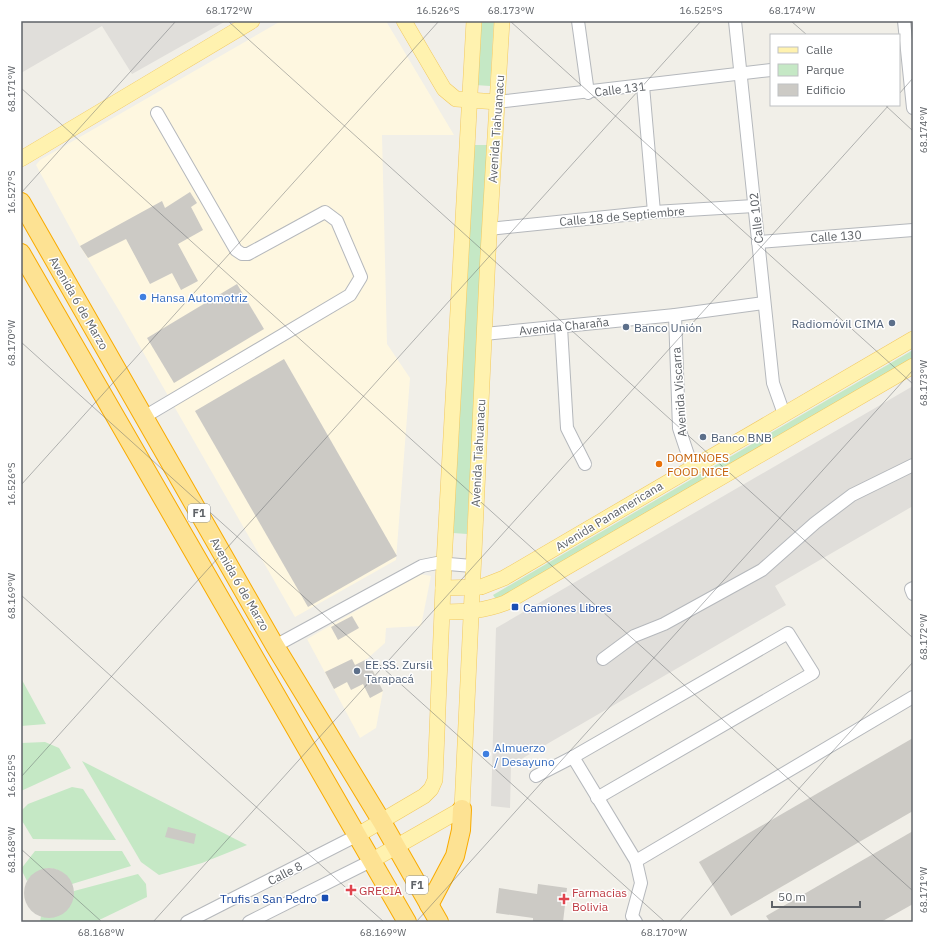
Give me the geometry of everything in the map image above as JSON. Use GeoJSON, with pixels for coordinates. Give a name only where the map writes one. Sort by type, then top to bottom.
{"type":"FeatureCollection","features":[{"type":"Feature","properties":{"kind":"highway","name":"Avenida 6 de Marzo"},"geometry":{"type":"LineString","coordinates":[[21,202],[275,646],[382,822],[439,922]]}},
{"type":"Feature","properties":{"kind":"highway","name":"Avenida 6 de Marzo"},"geometry":{"type":"LineString","coordinates":[[21,253],[407,922]]}},
{"type":"Feature","properties":{"kind":"highway"},"geometry":{"type":"LineString","coordinates":[[429,905],[455,856],[461,830],[462,809]]}},
{"type":"Feature","properties":{"kind":"main road"},"geometry":{"type":"LineString","coordinates":[[22,154],[252,21]]}},
{"type":"Feature","properties":{"kind":"main road","name":"Calle 131"},"geometry":{"type":"LineString","coordinates":[[404,21],[444,89],[456,98],[497,102]]}},
{"type":"Feature","properties":{"kind":"main road"},"geometry":{"type":"LineString","coordinates":[[382,822],[424,796],[431,789],[434,780],[444,564],[474,21]]}},
{"type":"Feature","properties":{"kind":"main road","name":"Avenida Tiahuanacu"},"geometry":{"type":"LineString","coordinates":[[462,809],[472,566],[489,229],[502,21]]}},
{"type":"Feature","properties":{"kind":"main road","name":"Avenida Panamericana"},"geometry":{"type":"LineString","coordinates":[[443,588],[481,587],[504,578],[913,339]]}},
{"type":"Feature","properties":{"kind":"main road","name":"Avenida Panamericana"},"geometry":{"type":"LineString","coordinates":[[442,612],[471,612],[489,609],[505,603],[913,366]]}},
{"type":"Feature","properties":{"kind":"main road"},"geometry":{"type":"LineString","coordinates":[[371,862],[462,809]]}},
{"type":"Feature","properties":{"kind":"main road","name":"Calle 8"},"geometry":{"type":"LineString","coordinates":[[356,836],[382,822]]}},
{"type":"Feature","properties":{"kind":"street"},"geometry":{"type":"LineString","coordinates":[[578,21],[588,93]]}},
{"type":"Feature","properties":{"kind":"street","name":"Calle 102"},"geometry":{"type":"LineString","coordinates":[[735,21],[773,383],[784,414]]}},
{"type":"Feature","properties":{"kind":"street"},"geometry":{"type":"LineString","coordinates":[[904,21],[906,55],[913,108]]}},
{"type":"Feature","properties":{"kind":"street","name":"Calle 131"},"geometry":{"type":"LineString","coordinates":[[497,102],[588,93],[770,70]]}},
{"type":"Feature","properties":{"kind":"street"},"geometry":{"type":"LineString","coordinates":[[643,86],[654,212]]}},
{"type":"Feature","properties":{"kind":"street"},"geometry":{"type":"LineString","coordinates":[[144,417],[350,295],[361,277],[337,221],[325,212],[248,254],[242,254],[236,250],[157,113]]}},
{"type":"Feature","properties":{"kind":"street","name":"Calle 18 de Septiembre"},"geometry":{"type":"LineString","coordinates":[[489,229],[654,212],[754,206]]}},
{"type":"Feature","properties":{"kind":"street","name":"Calle 130"},"geometry":{"type":"LineString","coordinates":[[758,242],[913,230]]}},
{"type":"Feature","properties":{"kind":"street","name":"Avenida Charaña"},"geometry":{"type":"LineString","coordinates":[[484,334],[561,327],[764,303]]}},
{"type":"Feature","properties":{"kind":"street","name":"Avenida Viscarra"},"geometry":{"type":"LineString","coordinates":[[675,314],[679,428],[692,467]]}},
{"type":"Feature","properties":{"kind":"street"},"geometry":{"type":"LineString","coordinates":[[561,327],[567,428],[585,464]]}},
{"type":"Feature","properties":{"kind":"street"},"geometry":{"type":"LineString","coordinates":[[603,659],[634,636],[664,624],[762,570],[815,523],[852,495],[913,465]]}},
{"type":"Feature","properties":{"kind":"street"},"geometry":{"type":"LineString","coordinates":[[275,646],[422,566],[437,563],[472,566]]}},
{"type":"Feature","properties":{"kind":"street"},"geometry":{"type":"LineString","coordinates":[[913,588],[911,589],[913,594]]}},
{"type":"Feature","properties":{"kind":"street"},"geometry":{"type":"LineString","coordinates":[[536,776],[573,757],[788,633],[813,673],[597,798]]}},
{"type":"Feature","properties":{"kind":"street"},"geometry":{"type":"LineString","coordinates":[[636,861],[913,697]]}},
{"type":"Feature","properties":{"kind":"street"},"geometry":{"type":"LineString","coordinates":[[573,757],[636,861],[641,883],[632,916],[636,922]]}},
{"type":"Feature","properties":{"kind":"street","name":"Calle 8"},"geometry":{"type":"LineString","coordinates":[[187,922],[356,836]]}},
{"type":"Feature","properties":{"kind":"street"},"geometry":{"type":"LineString","coordinates":[[249,922],[371,862]]}},
{"type":"Feature","properties":{"kind":"shaded area"},"geometry":{"type":"Polygon","coordinates":[[[21,21],[226,21],[132,74],[102,26],[21,73],[21,21]]]}},
{"type":"Feature","properties":{"kind":"shaded area"},"geometry":{"type":"Polygon","coordinates":[[[281,21],[386,21],[454,135],[382,135],[387,344],[410,378],[396,560],[295,617],[120,312],[80,246],[36,165],[40,160],[281,21]]]}},
{"type":"Feature","properties":{"kind":"shaded area"},"geometry":{"type":"Polygon","coordinates":[[[913,386],[913,506],[775,586],[786,605],[511,765],[510,808],[491,806],[496,628],[913,386]]]}},
{"type":"Feature","properties":{"kind":"shaded area"},"geometry":{"type":"Polygon","coordinates":[[[420,574],[431,576],[421,626],[386,628],[385,643],[367,659],[383,691],[376,728],[360,738],[307,639],[420,574]]]}},
{"type":"Feature","properties":{"kind":"green space"},"geometry":{"type":"Polygon","coordinates":[[[479,21],[494,21],[490,86],[475,85],[479,21]]]}},
{"type":"Feature","properties":{"kind":"green space"},"geometry":{"type":"Polygon","coordinates":[[[473,145],[487,145],[467,534],[453,533],[473,145]]]}},
{"type":"Feature","properties":{"kind":"green space"},"geometry":{"type":"Polygon","coordinates":[[[913,350],[913,359],[497,601],[493,595],[913,350]]]}},
{"type":"Feature","properties":{"kind":"green space"},"geometry":{"type":"Polygon","coordinates":[[[21,679],[22,680],[46,724],[21,726],[21,679]]]}},
{"type":"Feature","properties":{"kind":"green space"},"geometry":{"type":"Polygon","coordinates":[[[45,742],[59,748],[71,768],[21,791],[21,743],[45,742]]]}},
{"type":"Feature","properties":{"kind":"green space"},"geometry":{"type":"Polygon","coordinates":[[[82,761],[247,845],[202,863],[159,875],[141,862],[82,761]]]}},
{"type":"Feature","properties":{"kind":"green space"},"geometry":{"type":"Polygon","coordinates":[[[72,787],[83,789],[116,840],[33,839],[21,819],[21,811],[28,804],[72,787]]]}},
{"type":"Feature","properties":{"kind":"green space"},"geometry":{"type":"Polygon","coordinates":[[[35,851],[122,851],[131,866],[72,884],[67,877],[57,870],[44,869],[38,871],[27,881],[21,869],[35,851]]]}},
{"type":"Feature","properties":{"kind":"green space"},"geometry":{"type":"Polygon","coordinates":[[[138,874],[146,884],[147,897],[95,922],[40,922],[41,916],[48,917],[64,912],[71,903],[74,891],[138,874]]]}},
{"type":"Feature","properties":{"kind":"building"},"geometry":{"type":"Polygon","coordinates":[[[190,192],[197,203],[191,207],[203,230],[178,244],[198,281],[181,290],[172,273],[150,284],[126,239],[88,258],[80,246],[162,201],[165,208],[190,192]]]}},
{"type":"Feature","properties":{"kind":"building"},"geometry":{"type":"Polygon","coordinates":[[[237,284],[264,329],[174,383],[147,338],[237,284]]]}},
{"type":"Feature","properties":{"kind":"building"},"geometry":{"type":"Polygon","coordinates":[[[284,359],[397,556],[308,607],[195,411],[284,359]]]}},
{"type":"Feature","properties":{"kind":"building"},"geometry":{"type":"Polygon","coordinates":[[[352,616],[359,628],[338,640],[331,627],[352,616]]]}},
{"type":"Feature","properties":{"kind":"building"},"geometry":{"type":"Polygon","coordinates":[[[352,659],[355,665],[367,659],[383,691],[370,698],[363,684],[351,690],[347,682],[334,689],[325,672],[352,659]]]}},
{"type":"Feature","properties":{"kind":"building"},"geometry":{"type":"Polygon","coordinates":[[[913,738],[913,811],[731,916],[699,862],[913,738]]]}},
{"type":"Feature","properties":{"kind":"building"},"geometry":{"type":"Polygon","coordinates":[[[168,827],[196,834],[194,844],[165,837],[168,827]]]}},
{"type":"Feature","properties":{"kind":"building"},"geometry":{"type":"Polygon","coordinates":[[[913,831],[913,904],[881,922],[770,922],[766,916],[913,831]]]}},
{"type":"Feature","properties":{"kind":"building"},"geometry":{"type":"Polygon","coordinates":[[[49,868],[58,870],[67,875],[72,884],[74,893],[72,902],[67,911],[58,916],[49,918],[40,916],[31,911],[26,902],[24,893],[26,884],[31,875],[40,870],[49,868]]]}},
{"type":"Feature","properties":{"kind":"building"},"geometry":{"type":"Polygon","coordinates":[[[538,884],[567,888],[563,922],[533,922],[533,918],[496,913],[499,888],[537,894],[538,884]]]}},
{"type":"Feature","properties":{"kind":"place","name":"Hansa Automotriz"},"geometry":{"type":"Point","coordinates":[143,297]}},
{"type":"Feature","properties":{"kind":"place","name":"Radiomóvil CIMA"},"geometry":{"type":"Point","coordinates":[892,323]}},
{"type":"Feature","properties":{"kind":"place","name":"Banco Unión"},"geometry":{"type":"Point","coordinates":[626,327]}},
{"type":"Feature","properties":{"kind":"place","name":"Banco BNB"},"geometry":{"type":"Point","coordinates":[703,437]}},
{"type":"Feature","properties":{"kind":"place","name":"DOMINOES FOOD NICE"},"geometry":{"type":"Point","coordinates":[659,464]}},
{"type":"Feature","properties":{"kind":"place","name":"Camiones Libres"},"geometry":{"type":"Point","coordinates":[515,607]}},
{"type":"Feature","properties":{"kind":"place","name":"EE.SS. Zursil Tarapacá"},"geometry":{"type":"Point","coordinates":[357,671]}},
{"type":"Feature","properties":{"kind":"place","name":"Almuerzo / Desayuno"},"geometry":{"type":"Point","coordinates":[486,754]}},
{"type":"Feature","properties":{"kind":"place","name":"GRECIA"},"geometry":{"type":"Point","coordinates":[351,890]}},
{"type":"Feature","properties":{"kind":"place","name":"Trufis a San Pedro"},"geometry":{"type":"Point","coordinates":[325,898]}},
{"type":"Feature","properties":{"kind":"place","name":"Farmacias Bolivia"},"geometry":{"type":"Point","coordinates":[564,899]}}]}
